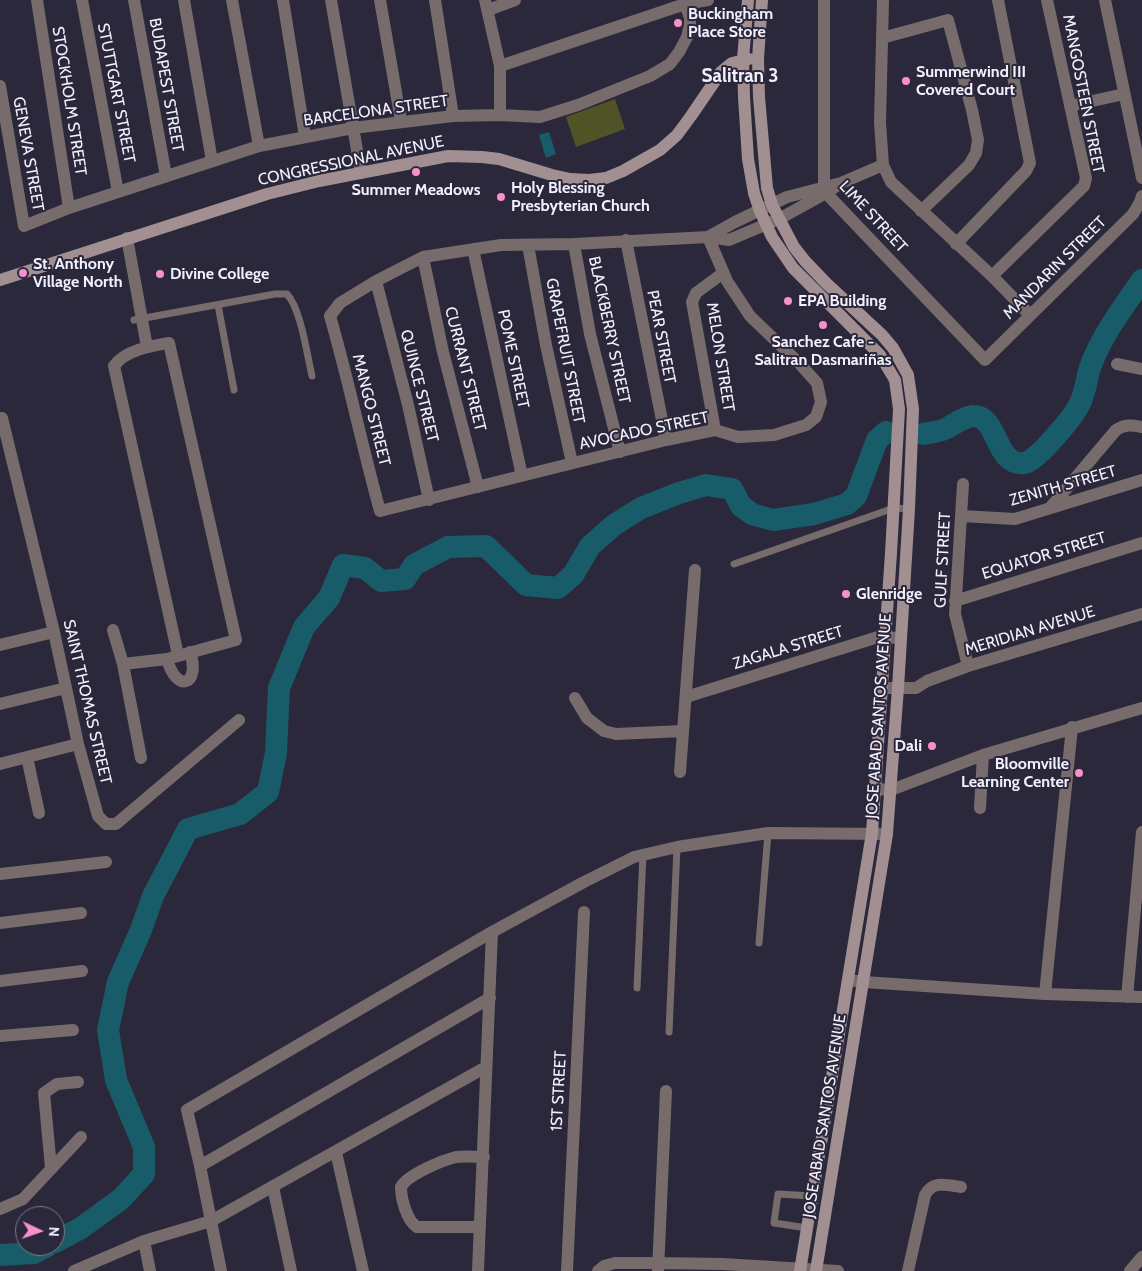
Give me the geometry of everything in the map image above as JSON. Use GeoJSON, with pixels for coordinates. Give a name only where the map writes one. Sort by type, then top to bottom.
{"type":"FeatureCollection","features":[{"type":"Feature","properties":{"kind":"main road","name":"JOSE ABAD SANTOS AVENUE"},"geometry":{"type":"LineString","coordinates":[[748,0],[743,59],[748,159],[754,192],[760,210],[772,237],[793,268],[880,355],[894,380],[899,409],[886,637],[872,833],[800,1270]]}},
{"type":"Feature","properties":{"kind":"main road","name":"JOSE ABAD SANTOS AVENUE"},"geometry":{"type":"LineString","coordinates":[[762,0],[758,59],[763,158],[766,188],[772,205],[794,247],[805,261],[882,335],[893,348],[908,375],[914,409],[902,638],[887,834],[816,1270]]}},
{"type":"Feature","properties":{"kind":"main road","name":"CONGRESSIONAL AVENUE"},"geometry":{"type":"LineString","coordinates":[[0,280],[267,194],[448,156],[499,160],[552,175],[570,178],[589,180],[606,178],[623,171],[660,150],[676,135],[691,116],[720,72],[732,63],[743,59],[758,59]]}},
{"type":"Feature","properties":{"kind":"street","name":"STOCKHOLM STREET"},"geometry":{"type":"LineString","coordinates":[[37,0],[69,208]]}},
{"type":"Feature","properties":{"kind":"street","name":"STUTTGART STREET"},"geometry":{"type":"LineString","coordinates":[[82,0],[118,192]]}},
{"type":"Feature","properties":{"kind":"street","name":"BUDAPEST STREET"},"geometry":{"type":"LineString","coordinates":[[134,0],[166,176]]}},
{"type":"Feature","properties":{"kind":"street"},"geometry":{"type":"LineString","coordinates":[[184,0],[212,161]]}},
{"type":"Feature","properties":{"kind":"street"},"geometry":{"type":"LineString","coordinates":[[232,0],[259,146]]}},
{"type":"Feature","properties":{"kind":"street"},"geometry":{"type":"LineString","coordinates":[[284,0],[305,136]]}},
{"type":"Feature","properties":{"kind":"street"},"geometry":{"type":"LineString","coordinates":[[331,0],[360,173]]}},
{"type":"Feature","properties":{"kind":"street"},"geometry":{"type":"LineString","coordinates":[[380,0],[401,121]]}},
{"type":"Feature","properties":{"kind":"street"},"geometry":{"type":"LineString","coordinates":[[435,0],[453,116]]}},
{"type":"Feature","properties":{"kind":"street"},"geometry":{"type":"LineString","coordinates":[[500,115],[500,66],[486,5],[515,0]]}},
{"type":"Feature","properties":{"kind":"street"},"geometry":{"type":"LineString","coordinates":[[500,66],[686,1],[708,0]]}},
{"type":"Feature","properties":{"kind":"street","name":"LIME STREET"},"geometry":{"type":"LineString","coordinates":[[824,0],[825,190],[986,360]]}},
{"type":"Feature","properties":{"kind":"street"},"geometry":{"type":"LineString","coordinates":[[883,0],[880,124],[883,165],[891,182],[992,276],[1030,315]]}},
{"type":"Feature","properties":{"kind":"street"},"geometry":{"type":"LineString","coordinates":[[956,244],[1026,171],[1030,163],[998,0]]}},
{"type":"Feature","properties":{"kind":"street","name":"MANGOSTEEN STREET"},"geometry":{"type":"LineString","coordinates":[[992,276],[1084,186],[1086,178],[1047,0]]}},
{"type":"Feature","properties":{"kind":"street"},"geometry":{"type":"LineString","coordinates":[[1105,0],[1142,178]]}},
{"type":"Feature","properties":{"kind":"street","name":"BARCELONA STREET"},"geometry":{"type":"LineString","coordinates":[[24,226],[69,208],[259,146],[305,136],[401,121],[453,116],[500,115],[540,117],[578,105],[650,76],[670,64],[687,37],[690,18],[686,1]]}},
{"type":"Feature","properties":{"kind":"street"},"geometry":{"type":"LineString","coordinates":[[882,38],[948,20],[972,110],[978,140],[976,153],[969,165],[921,211]]}},
{"type":"Feature","properties":{"kind":"street","name":"GENEVA STREET"},"geometry":{"type":"LineString","coordinates":[[0,86],[24,226]]}},
{"type":"Feature","properties":{"kind":"street"},"geometry":{"type":"LineString","coordinates":[[1070,106],[1124,94]]}},
{"type":"Feature","properties":{"kind":"street"},"geometry":{"type":"LineString","coordinates":[[376,281],[423,258],[501,245],[574,244],[708,237],[730,240],[779,218],[825,190],[883,165]]}},
{"type":"Feature","properties":{"kind":"street"},"geometry":{"type":"LineString","coordinates":[[708,237],[734,222],[787,197],[825,190]]}},
{"type":"Feature","properties":{"kind":"street","name":"MANDARIN STREET"},"geometry":{"type":"LineString","coordinates":[[986,360],[1133,214],[1142,196]]}},
{"type":"Feature","properties":{"kind":"street","name":"AVOCADO STREET"},"geometry":{"type":"LineString","coordinates":[[380,511],[666,440],[715,430],[738,437],[774,435],[806,426],[816,417],[821,402],[817,384],[800,364],[750,316],[723,273],[708,237]]}},
{"type":"Feature","properties":{"kind":"street"},"geometry":{"type":"LineString","coordinates":[[123,240],[143,348]]}},
{"type":"Feature","properties":{"kind":"street","name":"PEAR STREET"},"geometry":{"type":"LineString","coordinates":[[626,240],[666,440]]}},
{"type":"Feature","properties":{"kind":"street","name":"BLACKBERRY STREET"},"geometry":{"type":"LineString","coordinates":[[574,244],[590,334],[620,452]]}},
{"type":"Feature","properties":{"kind":"street","name":"GRAPEFRUIT STREET"},"geometry":{"type":"LineString","coordinates":[[528,245],[546,344],[572,463]]}},
{"type":"Feature","properties":{"kind":"street","name":"POME STREET"},"geometry":{"type":"LineString","coordinates":[[473,249],[522,476]]}},
{"type":"Feature","properties":{"kind":"street","name":"CURRANT STREET"},"geometry":{"type":"LineString","coordinates":[[423,258],[443,352],[478,487]]}},
{"type":"Feature","properties":{"kind":"street","name":"MELON STREET"},"geometry":{"type":"LineString","coordinates":[[715,430],[692,302],[696,293],[723,273]]}},
{"type":"Feature","properties":{"kind":"street","name":"MANGO STREET"},"geometry":{"type":"LineString","coordinates":[[376,281],[340,303],[330,316],[348,377],[380,511]]}},
{"type":"Feature","properties":{"kind":"street","name":"QUINCE STREET"},"geometry":{"type":"LineString","coordinates":[[376,281],[408,405],[429,500]]}},
{"type":"Feature","properties":{"kind":"street"},"geometry":{"type":"LineString","coordinates":[[123,664],[178,656],[236,640],[169,343],[143,348],[114,366],[178,656]]}},
{"type":"Feature","properties":{"kind":"street"},"geometry":{"type":"LineString","coordinates":[[1117,364],[1142,369]]}},
{"type":"Feature","properties":{"kind":"street","name":"SAINT THOMAS STREET"},"geometry":{"type":"LineString","coordinates":[[1,418],[54,632],[78,744],[98,816],[106,824],[116,824],[239,720]]}},
{"type":"Feature","properties":{"kind":"street"},"geometry":{"type":"LineString","coordinates":[[1050,508],[1116,430],[1123,425],[1142,427]]}},
{"type":"Feature","properties":{"kind":"street","name":"ZENITH STREET"},"geometry":{"type":"LineString","coordinates":[[962,516],[1015,519],[1142,480]]}},
{"type":"Feature","properties":{"kind":"street","name":"GULF STREET"},"geometry":{"type":"LineString","coordinates":[[963,484],[955,614],[968,666]]}},
{"type":"Feature","properties":{"kind":"street","name":"EQUATOR STREET"},"geometry":{"type":"LineString","coordinates":[[955,601],[1142,543]]}},
{"type":"Feature","properties":{"kind":"street"},"geometry":{"type":"LineString","coordinates":[[680,772],[695,570]]}},
{"type":"Feature","properties":{"kind":"street","name":"MERIDIAN AVENUE"},"geometry":{"type":"LineString","coordinates":[[882,684],[916,688],[927,681],[968,666],[1142,614]]}},
{"type":"Feature","properties":{"kind":"street"},"geometry":{"type":"LineString","coordinates":[[113,630],[123,664],[141,758]]}},
{"type":"Feature","properties":{"kind":"street"},"geometry":{"type":"LineString","coordinates":[[0,644],[54,632]]}},
{"type":"Feature","properties":{"kind":"street","name":"ZAGALA STREET"},"geometry":{"type":"LineString","coordinates":[[686,697],[878,637],[902,638]]}},
{"type":"Feature","properties":{"kind":"street"},"geometry":{"type":"LineString","coordinates":[[0,704],[66,688]]}},
{"type":"Feature","properties":{"kind":"street"},"geometry":{"type":"LineString","coordinates":[[575,698],[587,718],[604,731],[616,734],[683,731]]}},
{"type":"Feature","properties":{"kind":"street"},"geometry":{"type":"LineString","coordinates":[[876,790],[891,790],[983,756],[1142,708]]}},
{"type":"Feature","properties":{"kind":"street"},"geometry":{"type":"LineString","coordinates":[[1045,994],[1072,728]]}},
{"type":"Feature","properties":{"kind":"street"},"geometry":{"type":"LineString","coordinates":[[0,764],[78,744]]}},
{"type":"Feature","properties":{"kind":"street"},"geometry":{"type":"LineString","coordinates":[[980,808],[983,756]]}},
{"type":"Feature","properties":{"kind":"street"},"geometry":{"type":"LineString","coordinates":[[27,757],[39,813]]}},
{"type":"Feature","properties":{"kind":"street"},"geometry":{"type":"LineString","coordinates":[[1127,997],[1142,832]]}},
{"type":"Feature","properties":{"kind":"street"},"geometry":{"type":"LineString","coordinates":[[221,1271],[187,1110],[492,932],[584,882],[643,854],[768,833],[887,834]]}},
{"type":"Feature","properties":{"kind":"street"},"geometry":{"type":"LineString","coordinates":[[0,874],[106,862]]}},
{"type":"Feature","properties":{"kind":"street","name":"1ST STREET"},"geometry":{"type":"LineString","coordinates":[[567,1271],[584,912]]}},
{"type":"Feature","properties":{"kind":"street"},"geometry":{"type":"LineString","coordinates":[[0,923],[80,913]]}},
{"type":"Feature","properties":{"kind":"street"},"geometry":{"type":"LineString","coordinates":[[478,1271],[492,932]]}},
{"type":"Feature","properties":{"kind":"street"},"geometry":{"type":"LineString","coordinates":[[0,981],[82,971]]}},
{"type":"Feature","properties":{"kind":"street"},"geometry":{"type":"LineString","coordinates":[[848,980],[1045,994],[1142,997]]}},
{"type":"Feature","properties":{"kind":"street"},"geometry":{"type":"LineString","coordinates":[[200,1166],[490,998]]}},
{"type":"Feature","properties":{"kind":"street"},"geometry":{"type":"LineString","coordinates":[[0,1036],[73,1030]]}},
{"type":"Feature","properties":{"kind":"street"},"geometry":{"type":"LineString","coordinates":[[80,1270],[144,1241],[211,1222],[486,1067]]}},
{"type":"Feature","properties":{"kind":"street"},"geometry":{"type":"LineString","coordinates":[[51,1168],[44,1093],[57,1084],[78,1082]]}},
{"type":"Feature","properties":{"kind":"street"},"geometry":{"type":"LineString","coordinates":[[658,1267],[666,1091]]}},
{"type":"Feature","properties":{"kind":"street"},"geometry":{"type":"LineString","coordinates":[[0,1209],[23,1199],[81,1137]]}},
{"type":"Feature","properties":{"kind":"street"},"geometry":{"type":"LineString","coordinates":[[336,1152],[363,1271]]}},
{"type":"Feature","properties":{"kind":"street"},"geometry":{"type":"LineString","coordinates":[[480,1227],[417,1227],[410,1221],[401,1187],[407,1180],[439,1163],[456,1158],[484,1157]]}},
{"type":"Feature","properties":{"kind":"street"},"geometry":{"type":"LineString","coordinates":[[908,1271],[928,1189],[934,1184],[961,1186]]}},
{"type":"Feature","properties":{"kind":"street"},"geometry":{"type":"LineString","coordinates":[[273,1187],[291,1271]]}},
{"type":"Feature","properties":{"kind":"street"},"geometry":{"type":"LineString","coordinates":[[144,1241],[150,1271]]}},
{"type":"Feature","properties":{"kind":"street"},"geometry":{"type":"LineString","coordinates":[[1130,1271],[1142,1257]]}},
{"type":"Feature","properties":{"kind":"street"},"geometry":{"type":"LineString","coordinates":[[598,1271],[604,1266],[615,1263],[658,1267],[723,1264],[838,1271]]}},
{"type":"Feature","properties":{"kind":"lane"},"geometry":{"type":"LineString","coordinates":[[138,320],[275,294],[287,294],[293,300],[297,313],[312,376]]}},
{"type":"Feature","properties":{"kind":"lane"},"geometry":{"type":"LineString","coordinates":[[218,305],[234,390]]}},
{"type":"Feature","properties":{"kind":"lane"},"geometry":{"type":"LineString","coordinates":[[734,564],[894,508],[910,509]]}},
{"type":"Feature","properties":{"kind":"lane"},"geometry":{"type":"LineString","coordinates":[[759,943],[768,833]]}},
{"type":"Feature","properties":{"kind":"lane"},"geometry":{"type":"LineString","coordinates":[[669,1032],[678,847]]}},
{"type":"Feature","properties":{"kind":"lane"},"geometry":{"type":"LineString","coordinates":[[637,988],[643,854]]}},
{"type":"Feature","properties":{"kind":"lane"},"geometry":{"type":"LineString","coordinates":[[807,1228],[774,1223],[778,1194],[811,1196]]}},
{"type":"Feature","properties":{"kind":"shaded area"},"geometry":{"type":"Polygon","coordinates":[[[615,99],[625,129],[576,147],[566,117],[615,99]]]}},
{"type":"Feature","properties":{"kind":"shaded area"},"geometry":{"type":"Polygon","coordinates":[[[549,132],[556,154],[546,158],[539,135],[549,132]]]}},
{"type":"Feature","properties":{"kind":"waterway"},"geometry":{"type":"LineString","coordinates":[[923,434],[943,430],[960,420],[973,416],[981,418],[988,423],[1007,457],[1015,462],[1025,463],[1030,461],[1054,438],[1076,411],[1085,390],[1091,365],[1101,343],[1142,280]]}},
{"type":"Feature","properties":{"kind":"waterway"},"geometry":{"type":"LineString","coordinates":[[65,1237],[81,1228],[121,1199],[144,1174],[144,1147],[116,1080],[108,1030],[118,982],[141,930],[153,896],[188,829],[240,814],[268,792],[276,753],[279,688],[304,627],[329,598],[343,565],[365,568],[381,581],[405,579],[414,565],[448,547],[486,546],[526,585],[558,588],[573,575],[590,546],[614,525],[641,508],[706,485],[732,489],[741,506],[752,514],[773,520],[814,514],[847,504],[856,496],[877,440],[886,432]]}},
{"type":"Feature","properties":{"kind":"waterway"},"geometry":{"type":"LineString","coordinates":[[0,1255],[15,1254]]}},
{"type":"Feature","properties":{"kind":"place","name":"Buckingham Place Store"},"geometry":{"type":"Point","coordinates":[678,23]}},
{"type":"Feature","properties":{"kind":"place","name":"Summerwind III Covered Court"},"geometry":{"type":"Point","coordinates":[906,81]}},
{"type":"Feature","properties":{"kind":"place","name":"Summer Meadows"},"geometry":{"type":"Point","coordinates":[416,172]}},
{"type":"Feature","properties":{"kind":"place","name":"Holy Blessing Presbyterian Church"},"geometry":{"type":"Point","coordinates":[501,197]}},
{"type":"Feature","properties":{"kind":"place","name":"St. Anthony Village North"},"geometry":{"type":"Point","coordinates":[23,273]}},
{"type":"Feature","properties":{"kind":"place","name":"Divine College"},"geometry":{"type":"Point","coordinates":[160,274]}},
{"type":"Feature","properties":{"kind":"place","name":"EPA Building"},"geometry":{"type":"Point","coordinates":[788,301]}},
{"type":"Feature","properties":{"kind":"place","name":"Sanchez Cafe - Salitran Dasmariñas"},"geometry":{"type":"Point","coordinates":[823,325]}},
{"type":"Feature","properties":{"kind":"place","name":"Glenridge"},"geometry":{"type":"Point","coordinates":[846,594]}},
{"type":"Feature","properties":{"kind":"place","name":"Dali"},"geometry":{"type":"Point","coordinates":[932,746]}},
{"type":"Feature","properties":{"kind":"place","name":"Bloomville Learning Center"},"geometry":{"type":"Point","coordinates":[1079,773]}},
{"type":"Feature","properties":{"kind":"district","name":"Salitran 3"},"geometry":{"type":"Point","coordinates":[740,76]}}]}
